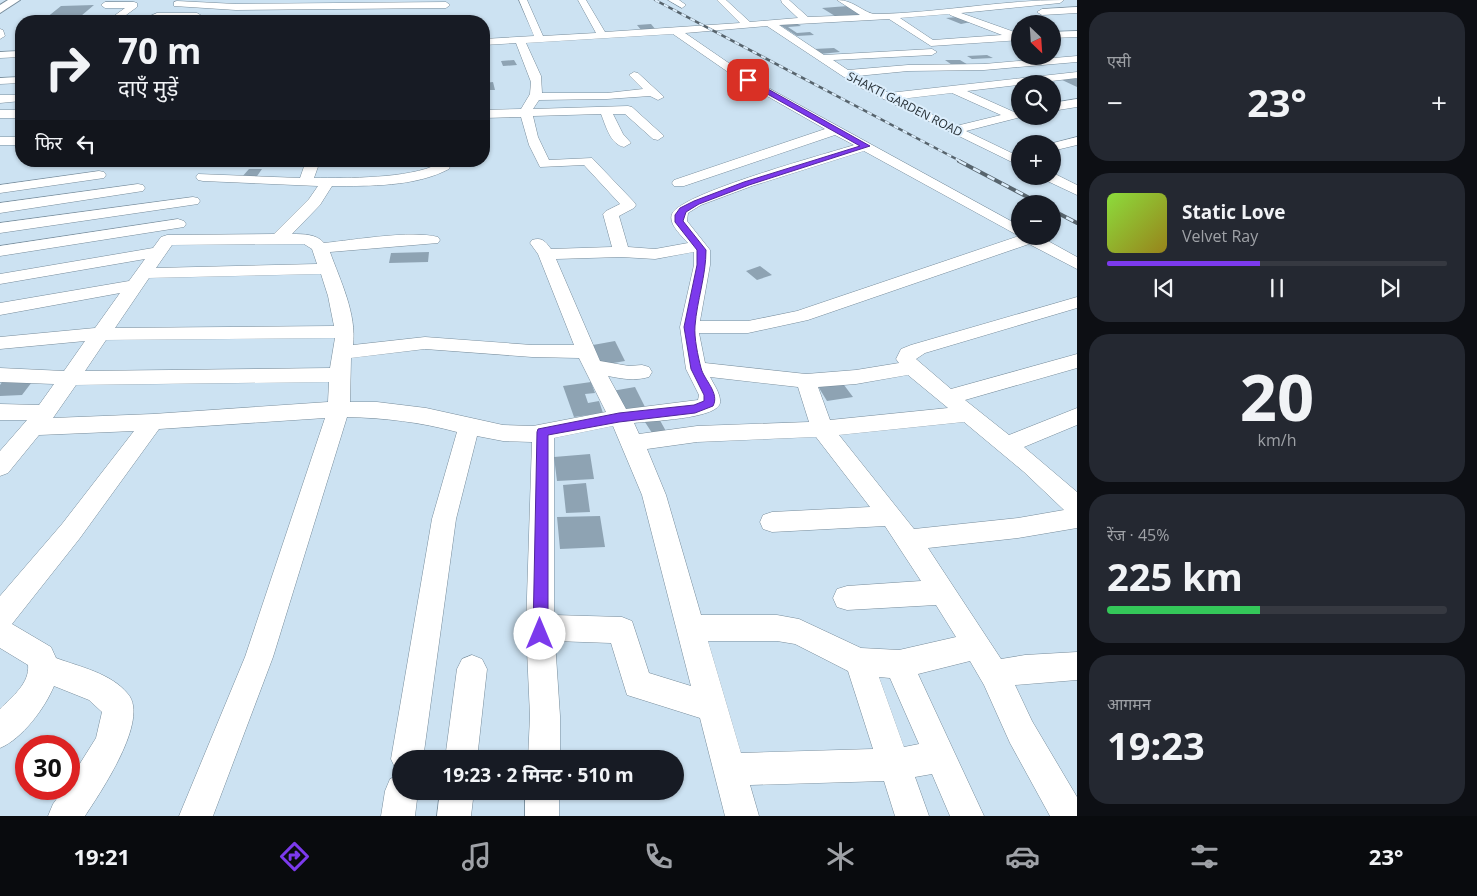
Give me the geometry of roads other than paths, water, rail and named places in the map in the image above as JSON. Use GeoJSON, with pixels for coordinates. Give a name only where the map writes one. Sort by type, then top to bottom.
{"type":"FeatureCollection","features":[{"type":"Feature","properties":{"kind":"street"},"geometry":{"type":"LineString","coordinates":[[0,10],[15,0]]}},
{"type":"Feature","properties":{"kind":"street"},"geometry":{"type":"LineString","coordinates":[[224,15],[245,0]]}},
{"type":"Feature","properties":{"kind":"street"},"geometry":{"type":"LineString","coordinates":[[523,0],[540,39]]}},
{"type":"Feature","properties":{"kind":"street"},"geometry":{"type":"LineString","coordinates":[[582,0],[602,35]]}},
{"type":"Feature","properties":{"kind":"street"},"geometry":{"type":"LineString","coordinates":[[672,0],[682,5]]}},
{"type":"Feature","properties":{"kind":"street"},"geometry":{"type":"LineString","coordinates":[[721,0],[747,24]]}},
{"type":"Feature","properties":{"kind":"street"},"geometry":{"type":"LineString","coordinates":[[841,0],[870,17]]}},
{"type":"Feature","properties":{"kind":"street"},"geometry":{"type":"LineString","coordinates":[[953,0],[1001,17]]}},
{"type":"Feature","properties":{"kind":"street"},"geometry":{"type":"LineString","coordinates":[[490,42],[950,12],[1060,0]]}},
{"type":"Feature","properties":{"kind":"street"},"geometry":{"type":"LineString","coordinates":[[785,1],[806,20]]}},
{"type":"Feature","properties":{"kind":"street"},"geometry":{"type":"LineString","coordinates":[[927,3],[1011,35]]}},
{"type":"Feature","properties":{"kind":"street"},"geometry":{"type":"LineString","coordinates":[[177,4],[345,12]]}},
{"type":"Feature","properties":{"kind":"street"},"geometry":{"type":"LineString","coordinates":[[105,5],[134,5],[120,15]]}},
{"type":"Feature","properties":{"kind":"street"},"geometry":{"type":"LineString","coordinates":[[224,15],[345,12],[415,5],[447,6]]}},
{"type":"Feature","properties":{"kind":"street"},"geometry":{"type":"LineString","coordinates":[[1028,14],[1077,10]]}},
{"type":"Feature","properties":{"kind":"street"},"geometry":{"type":"LineString","coordinates":[[891,16],[931,43],[1011,38]]}},
{"type":"Feature","properties":{"kind":"street","name":"SHAKTI GARDEN ROAD"},"geometry":{"type":"LineString","coordinates":[[769,23],[863,85],[1011,156]]}},
{"type":"Feature","properties":{"kind":"street"},"geometry":{"type":"LineString","coordinates":[[674,31],[748,80],[1011,228]]}},
{"type":"Feature","properties":{"kind":"street"},"geometry":{"type":"LineString","coordinates":[[1061,35],[1077,34]]}},
{"type":"Feature","properties":{"kind":"street"},"geometry":{"type":"LineString","coordinates":[[520,40],[533,71],[537,87],[536,97],[527,113],[528,123],[538,154],[545,164],[587,161],[629,206],[611,214],[621,252]]}},
{"type":"Feature","properties":{"kind":"street"},"geometry":{"type":"LineString","coordinates":[[0,44],[15,43]]}},
{"type":"Feature","properties":{"kind":"street"},"geometry":{"type":"LineString","coordinates":[[804,46],[897,46]]}},
{"type":"Feature","properties":{"kind":"street"},"geometry":{"type":"LineString","coordinates":[[820,58],[932,52]]}},
{"type":"Feature","properties":{"kind":"street"},"geometry":{"type":"LineString","coordinates":[[0,55],[15,54]]}},
{"type":"Feature","properties":{"kind":"street"},"geometry":{"type":"LineString","coordinates":[[845,74],[908,68],[984,67],[1071,59],[1077,64]]}},
{"type":"Feature","properties":{"kind":"street"},"geometry":{"type":"LineString","coordinates":[[536,97],[656,95],[634,75]]}},
{"type":"Feature","properties":{"kind":"street"},"geometry":{"type":"LineString","coordinates":[[887,97],[1077,75]]}},
{"type":"Feature","properties":{"kind":"street"},"geometry":{"type":"LineString","coordinates":[[932,80],[963,78]]}},
{"type":"Feature","properties":{"kind":"street"},"geometry":{"type":"LineString","coordinates":[[0,81],[15,80]]}},
{"type":"Feature","properties":{"kind":"street"},"geometry":{"type":"LineString","coordinates":[[863,85],[886,83]]}},
{"type":"Feature","properties":{"kind":"street"},"geometry":{"type":"LineString","coordinates":[[953,89],[1011,113]]}},
{"type":"Feature","properties":{"kind":"street"},"geometry":{"type":"LineString","coordinates":[[0,99],[15,98]]}},
{"type":"Feature","properties":{"kind":"street"},"geometry":{"type":"LineString","coordinates":[[1061,106],[1077,103]]}},
{"type":"Feature","properties":{"kind":"street"},"geometry":{"type":"LineString","coordinates":[[606,110],[617,136],[624,143]]}},
{"type":"Feature","properties":{"kind":"street"},"geometry":{"type":"LineString","coordinates":[[490,114],[628,110],[658,136]]}},
{"type":"Feature","properties":{"kind":"street"},"geometry":{"type":"LineString","coordinates":[[0,114],[15,114]]}},
{"type":"Feature","properties":{"kind":"street"},"geometry":{"type":"LineString","coordinates":[[954,130],[1011,116]]}},
{"type":"Feature","properties":{"kind":"street"},"geometry":{"type":"LineString","coordinates":[[679,184],[836,130]]}},
{"type":"Feature","properties":{"kind":"street"},"geometry":{"type":"LineString","coordinates":[[0,140],[15,141]]}},
{"type":"Feature","properties":{"kind":"street"},"geometry":{"type":"LineString","coordinates":[[1061,145],[1077,141]]}},
{"type":"Feature","properties":{"kind":"street"},"geometry":{"type":"LineString","coordinates":[[0,412],[39,420],[154,422],[339,409],[377,410],[426,416],[469,427],[504,433],[542,432],[619,418],[695,409],[709,404],[709,395],[696,369],[690,327],[702,265],[702,250],[679,222],[679,215],[683,210],[696,202],[747,183],[866,146]]}},
{"type":"Feature","properties":{"kind":"street"},"geometry":{"type":"LineString","coordinates":[[0,466],[39,420],[70,378],[205,185],[206,182],[198,167]]}},
{"type":"Feature","properties":{"kind":"street"},"geometry":{"type":"LineString","coordinates":[[305,182],[311,167]]}},
{"type":"Feature","properties":{"kind":"street"},"geometry":{"type":"LineString","coordinates":[[203,177],[327,183],[352,182],[415,175],[442,167]]}},
{"type":"Feature","properties":{"kind":"street"},"geometry":{"type":"LineString","coordinates":[[1061,177],[1077,174]]}},
{"type":"Feature","properties":{"kind":"street"},"geometry":{"type":"LineString","coordinates":[[0,189],[99,175]]}},
{"type":"Feature","properties":{"kind":"street"},"geometry":{"type":"LineString","coordinates":[[1061,182],[1077,191]]}},
{"type":"Feature","properties":{"kind":"street"},"geometry":{"type":"LineString","coordinates":[[278,239],[315,202],[327,183]]}},
{"type":"Feature","properties":{"kind":"street"},"geometry":{"type":"LineString","coordinates":[[0,208],[138,188]]}},
{"type":"Feature","properties":{"kind":"street"},"geometry":{"type":"LineString","coordinates":[[0,228],[193,201]]}},
{"type":"Feature","properties":{"kind":"street"},"geometry":{"type":"LineString","coordinates":[[0,279],[168,239]]}},
{"type":"Feature","properties":{"kind":"street"},"geometry":{"type":"LineString","coordinates":[[0,251],[168,239],[305,240],[315,242],[320,248],[329,269],[344,343],[339,375],[339,409],[259,656],[196,816]]}},
{"type":"Feature","properties":{"kind":"street"},"geometry":{"type":"LineString","coordinates":[[320,248],[407,240],[432,240]]}},
{"type":"Feature","properties":{"kind":"street"},"geometry":{"type":"LineString","coordinates":[[690,327],[748,327],[801,316],[1011,241]]}},
{"type":"Feature","properties":{"kind":"street"},"geometry":{"type":"LineString","coordinates":[[1042,245],[1077,264]]}},
{"type":"Feature","properties":{"kind":"street"},"geometry":{"type":"LineString","coordinates":[[699,246],[655,254],[542,248],[590,359],[633,443],[654,495],[742,816]]}},
{"type":"Feature","properties":{"kind":"street"},"geometry":{"type":"LineString","coordinates":[[0,309],[140,279],[329,269]]}},
{"type":"Feature","properties":{"kind":"street"},"geometry":{"type":"LineString","coordinates":[[1077,302],[918,349],[908,353],[906,359],[912,368],[1007,445],[1077,507]]}},
{"type":"Feature","properties":{"kind":"street"},"geometry":{"type":"LineString","coordinates":[[0,343],[100,334],[344,343],[425,343],[532,351],[590,359],[630,373],[642,372]]}},
{"type":"Feature","properties":{"kind":"street"},"geometry":{"type":"LineString","coordinates":[[949,398],[1077,362]]}},
{"type":"Feature","properties":{"kind":"street"},"geometry":{"type":"LineString","coordinates":[[696,369],[806,381],[856,378],[912,368]]}},
{"type":"Feature","properties":{"kind":"street"},"geometry":{"type":"LineString","coordinates":[[0,375],[70,378],[339,375]]}},
{"type":"Feature","properties":{"kind":"street"},"geometry":{"type":"LineString","coordinates":[[806,381],[822,430],[891,516],[943,592],[994,675],[1021,732],[1069,816]]}},
{"type":"Feature","properties":{"kind":"street"},"geometry":{"type":"LineString","coordinates":[[633,443],[697,434],[822,430],[969,414]]}},
{"type":"Feature","properties":{"kind":"street"},"geometry":{"type":"LineString","coordinates":[[1007,445],[1077,416]]}},
{"type":"Feature","properties":{"kind":"street"},"geometry":{"type":"LineString","coordinates":[[0,617],[71,531],[154,422]]}},
{"type":"Feature","properties":{"kind":"street"},"geometry":{"type":"LineString","coordinates":[[408,750],[444,519],[469,427]]}},
{"type":"Feature","properties":{"kind":"street"},"geometry":{"type":"LineString","coordinates":[[542,432],[540,628],[545,716],[544,750]]}},
{"type":"Feature","properties":{"kind":"street"},"geometry":{"type":"LineString","coordinates":[[772,522],[891,516]]}},
{"type":"Feature","properties":{"kind":"street"},"geometry":{"type":"LineString","coordinates":[[908,540],[1018,528],[1077,518]]}},
{"type":"Feature","properties":{"kind":"street"},"geometry":{"type":"LineString","coordinates":[[847,598],[943,592]]}},
{"type":"Feature","properties":{"kind":"street"},"geometry":{"type":"LineString","coordinates":[[540,628],[622,630],[638,685],[713,708]]}},
{"type":"Feature","properties":{"kind":"street"},"geometry":{"type":"LineString","coordinates":[[691,628],[777,628],[798,632],[859,662],[899,664],[977,646]]}},
{"type":"Feature","properties":{"kind":"street"},"geometry":{"type":"LineString","coordinates":[[0,632],[41,657],[44,668],[42,681],[30,698],[0,732]]}},
{"type":"Feature","properties":{"kind":"street"},"geometry":{"type":"LineString","coordinates":[[859,662],[912,816]]}},
{"type":"Feature","properties":{"kind":"street"},"geometry":{"type":"LineString","coordinates":[[899,664],[967,816]]}},
{"type":"Feature","properties":{"kind":"street"},"geometry":{"type":"LineString","coordinates":[[44,668],[99,689],[118,705],[119,719],[107,749],[65,816]]}},
{"type":"Feature","properties":{"kind":"street"},"geometry":{"type":"LineString","coordinates":[[462,750],[472,669]]}},
{"type":"Feature","properties":{"kind":"street"},"geometry":{"type":"LineString","coordinates":[[994,675],[1025,669],[1074,672]]}},
{"type":"Feature","properties":{"kind":"street"},"geometry":{"type":"LineString","coordinates":[[730,769],[894,765],[940,756]]}},
{"type":"Feature","properties":{"kind":"street"},"geometry":{"type":"LineString","coordinates":[[398,816],[401,800]]}},
{"type":"Feature","properties":{"kind":"street"},"geometry":{"type":"LineString","coordinates":[[454,816],[456,800]]}},
{"type":"Feature","properties":{"kind":"street"},"geometry":{"type":"LineString","coordinates":[[542,800],[542,816]]}},
{"type":"Feature","properties":{"kind":"railway"},"geometry":{"type":"LineString","coordinates":[[655,0],[962,162]]}},
{"type":"Feature","properties":{"kind":"railway"},"geometry":{"type":"LineString","coordinates":[[959,161],[1024,195]]}},
{"type":"Feature","properties":{"kind":"railway"},"geometry":{"type":"LineString","coordinates":[[1061,215],[1077,223]]}}]}
